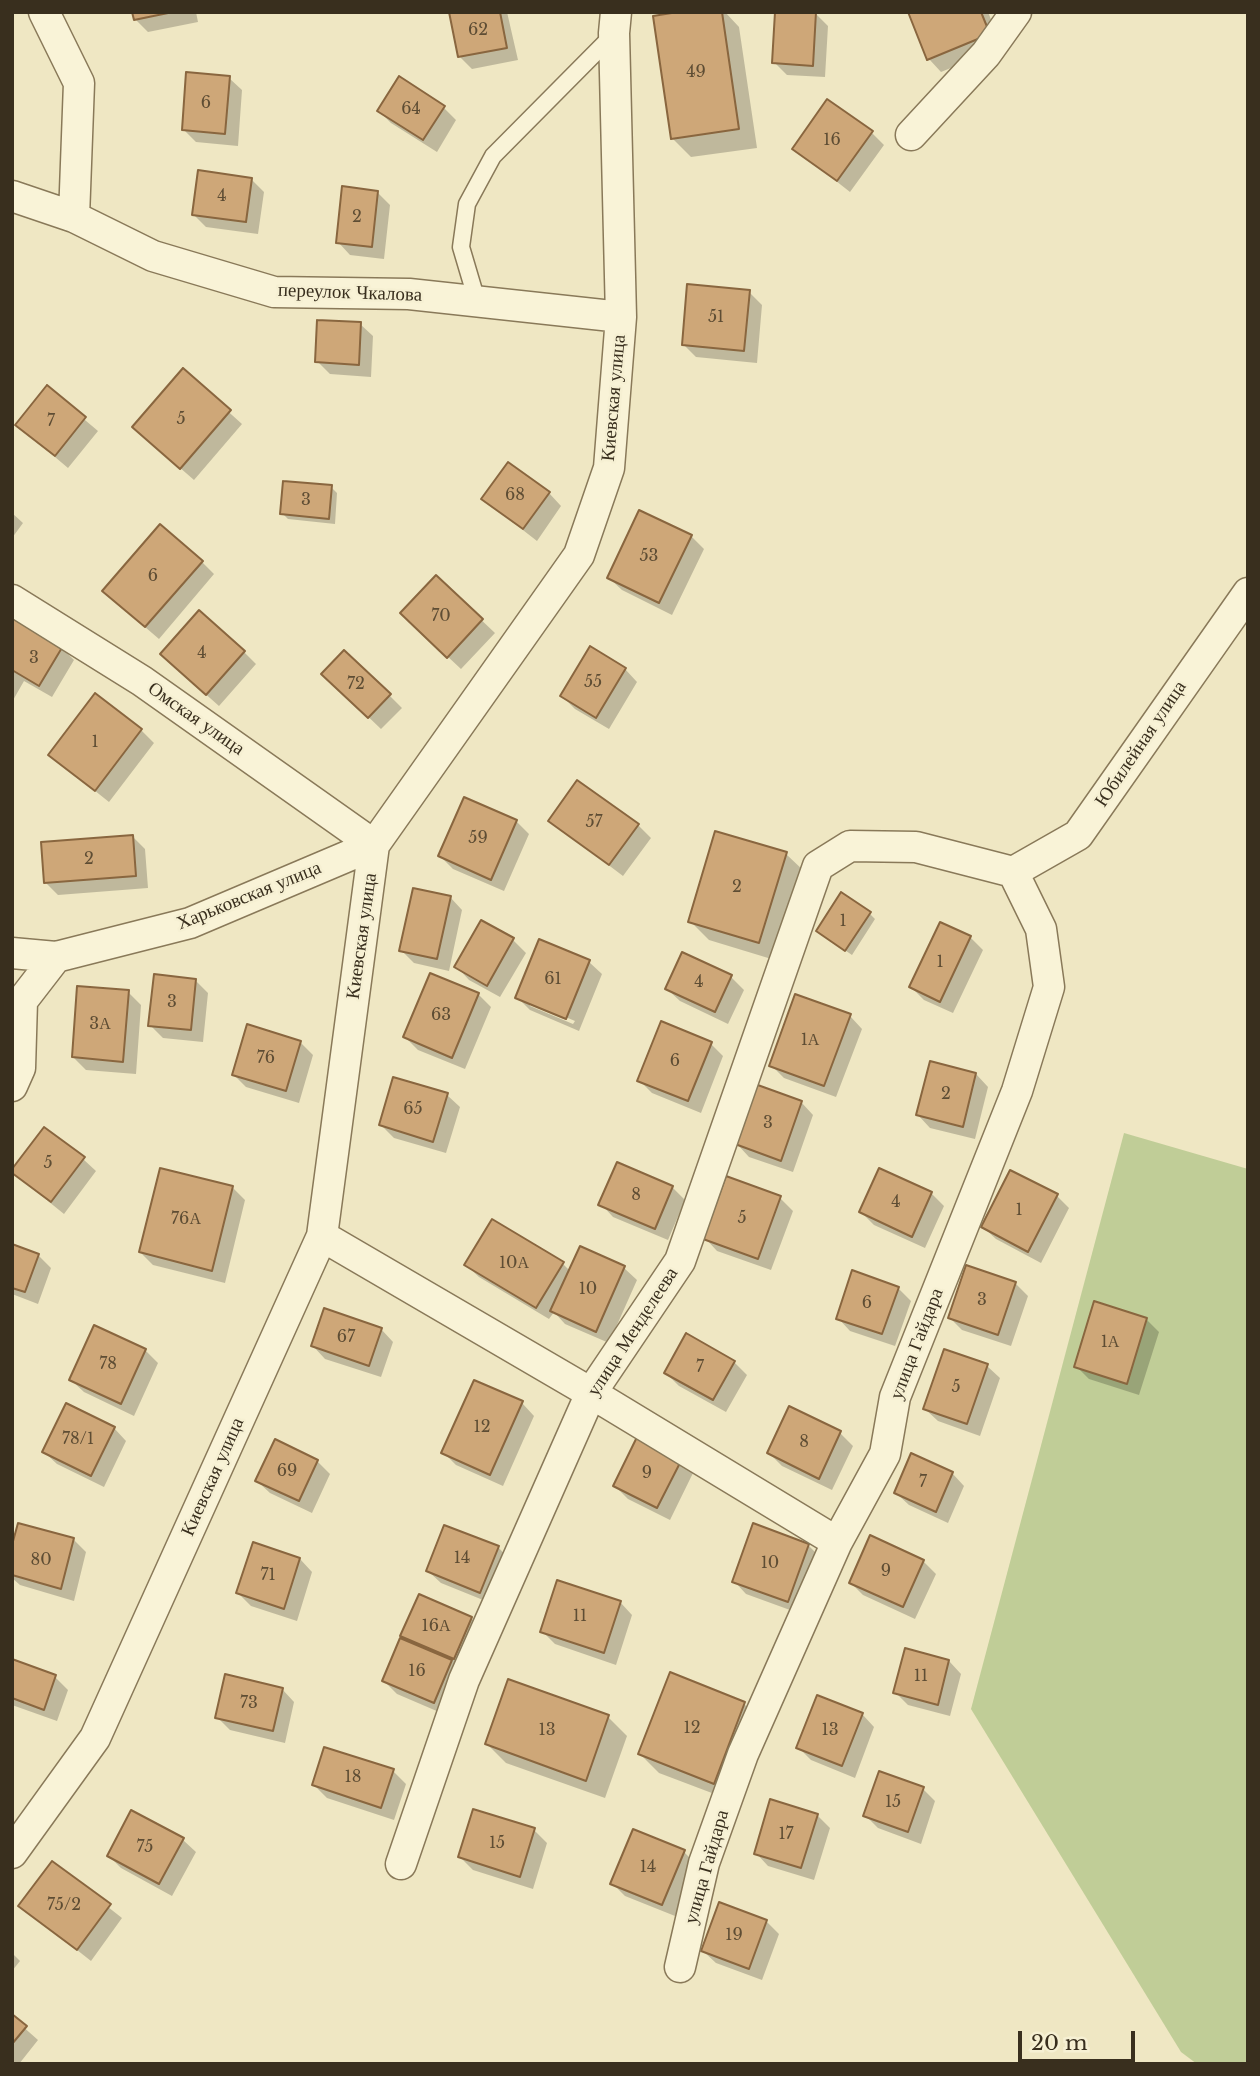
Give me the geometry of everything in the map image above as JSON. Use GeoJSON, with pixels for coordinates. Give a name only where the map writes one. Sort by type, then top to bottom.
{"type":"FeatureCollection","features":[{"type":"Feature","properties":{"kind":"street"},"geometry":{"type":"LineString","coordinates":[[44,12],[79,83],[75,217]]}},
{"type":"Feature","properties":{"kind":"street"},"geometry":{"type":"LineString","coordinates":[[911,135],[986,54],[1016,12]]}},
{"type":"Feature","properties":{"kind":"street","name":"Киевская улица"},"geometry":{"type":"LineString","coordinates":[[12,1853],[95,1738],[322,1236],[374,845],[579,555],[609,468],[621,317],[615,23]]}},
{"type":"Feature","properties":{"kind":"street","name":"переулок Чкалова"},"geometry":{"type":"LineString","coordinates":[[12,196],[75,217],[153,256],[274,292],[409,294],[621,317]]}},
{"type":"Feature","properties":{"kind":"street","name":"Юбилейная улица"},"geometry":{"type":"LineString","coordinates":[[1013,872],[1078,835],[1248,593]]}},
{"type":"Feature","properties":{"kind":"street","name":"Омская улица"},"geometry":{"type":"LineString","coordinates":[[12,600],[142,681],[374,845]]}},
{"type":"Feature","properties":{"kind":"street","name":"Харьковская улица"},"geometry":{"type":"LineString","coordinates":[[12,953],[56,957],[190,923],[374,845]]}},
{"type":"Feature","properties":{"kind":"street","name":"улица Менделеева"},"geometry":{"type":"LineString","coordinates":[[401,1864],[464,1680],[591,1393],[680,1261],[818,866],[850,846],[916,847],[1013,872]]}},
{"type":"Feature","properties":{"kind":"street","name":"улица Гайдара"},"geometry":{"type":"LineString","coordinates":[[680,1967],[704,1863],[743,1754],[836,1542],[885,1454],[895,1396],[1017,1091],[1049,987],[1041,929],[1013,872]]}},
{"type":"Feature","properties":{"kind":"street"},"geometry":{"type":"LineString","coordinates":[[12,1086],[20,1068],[22,1001],[56,957]]}},
{"type":"Feature","properties":{"kind":"street"},"geometry":{"type":"LineString","coordinates":[[322,1236],[591,1393],[836,1542]]}},
{"type":"Feature","properties":{"kind":"lane"},"geometry":{"type":"LineString","coordinates":[[477,301],[461,247],[467,204],[493,156],[615,23]]}},
{"type":"Feature","properties":{"kind":"green space"},"geometry":{"type":"Polygon","coordinates":[[[1124,1133],[1248,1169],[1248,2064],[1197,2064],[1181,2052],[971,1709],[1124,1133]]]}},
{"type":"Feature","properties":{"kind":"building"},"geometry":{"type":"Polygon","coordinates":[[[132,12],[173,12],[134,20],[132,12]]]}},
{"type":"Feature","properties":{"kind":"building"},"geometry":{"type":"Polygon","coordinates":[[[449,12],[500,12],[507,48],[458,57],[449,12]]]}},
{"type":"Feature","properties":{"kind":"building"},"geometry":{"type":"Polygon","coordinates":[[[678,12],[722,12],[739,129],[671,139],[653,16],[678,12]]]}},
{"type":"Feature","properties":{"kind":"building"},"geometry":{"type":"Polygon","coordinates":[[[775,12],[816,12],[813,66],[772,63],[775,12]]]}},
{"type":"Feature","properties":{"kind":"building"},"geometry":{"type":"Polygon","coordinates":[[[908,12],[981,12],[990,34],[927,60],[908,12]]]}},
{"type":"Feature","properties":{"kind":"building"},"geometry":{"type":"Polygon","coordinates":[[[186,72],[230,76],[225,134],[182,130],[186,72]]]}},
{"type":"Feature","properties":{"kind":"building"},"geometry":{"type":"Polygon","coordinates":[[[399,76],[445,106],[423,140],[377,111],[399,76]]]}},
{"type":"Feature","properties":{"kind":"building"},"geometry":{"type":"Polygon","coordinates":[[[827,99],[873,131],[837,181],[792,149],[827,99]]]}},
{"type":"Feature","properties":{"kind":"building"},"geometry":{"type":"Polygon","coordinates":[[[198,170],[252,178],[246,222],[192,215],[198,170]]]}},
{"type":"Feature","properties":{"kind":"building"},"geometry":{"type":"Polygon","coordinates":[[[342,186],[378,191],[372,247],[336,243],[342,186]]]}},
{"type":"Feature","properties":{"kind":"building"},"geometry":{"type":"Polygon","coordinates":[[[687,284],[750,290],[744,351],[682,345],[687,284]]]}},
{"type":"Feature","properties":{"kind":"building"},"geometry":{"type":"Polygon","coordinates":[[[317,320],[361,322],[359,365],[315,362],[317,320]]]}},
{"type":"Feature","properties":{"kind":"building"},"geometry":{"type":"Polygon","coordinates":[[[183,368],[231,410],[180,469],[132,427],[183,368]]]}},
{"type":"Feature","properties":{"kind":"building"},"geometry":{"type":"Polygon","coordinates":[[[47,385],[86,417],[55,456],[15,425],[47,385]]]}},
{"type":"Feature","properties":{"kind":"building"},"geometry":{"type":"Polygon","coordinates":[[[508,462],[550,492],[523,529],[481,499],[508,462]]]}},
{"type":"Feature","properties":{"kind":"building"},"geometry":{"type":"Polygon","coordinates":[[[283,481],[332,485],[329,519],[280,514],[283,481]]]}},
{"type":"Feature","properties":{"kind":"building"},"geometry":{"type":"Polygon","coordinates":[[[639,510],[692,535],[659,603],[607,578],[639,510]]]}},
{"type":"Feature","properties":{"kind":"building"},"geometry":{"type":"Polygon","coordinates":[[[160,524],[203,561],[145,627],[102,591],[160,524]]]}},
{"type":"Feature","properties":{"kind":"building"},"geometry":{"type":"Polygon","coordinates":[[[436,575],[483,619],[447,658],[400,613],[436,575]]]}},
{"type":"Feature","properties":{"kind":"building"},"geometry":{"type":"Polygon","coordinates":[[[199,610],[245,651],[206,695],[160,654],[199,610]]]}},
{"type":"Feature","properties":{"kind":"building"},"geometry":{"type":"Polygon","coordinates":[[[12,616],[63,646],[39,686],[12,670],[12,616]]]}},
{"type":"Feature","properties":{"kind":"building"},"geometry":{"type":"Polygon","coordinates":[[[590,646],[626,668],[596,718],[560,696],[590,646]]]}},
{"type":"Feature","properties":{"kind":"building"},"geometry":{"type":"Polygon","coordinates":[[[344,650],[391,694],[368,718],[321,674],[344,650]]]}},
{"type":"Feature","properties":{"kind":"building"},"geometry":{"type":"Polygon","coordinates":[[[95,693],[142,729],[95,791],[48,755],[95,693]]]}},
{"type":"Feature","properties":{"kind":"building"},"geometry":{"type":"Polygon","coordinates":[[[577,780],[639,824],[609,865],[548,821],[577,780]]]}},
{"type":"Feature","properties":{"kind":"building"},"geometry":{"type":"Polygon","coordinates":[[[464,797],[517,820],[491,880],[438,856],[464,797]]]}},
{"type":"Feature","properties":{"kind":"building"},"geometry":{"type":"Polygon","coordinates":[[[715,831],[787,852],[759,943],[688,922],[715,831]]]}},
{"type":"Feature","properties":{"kind":"building"},"geometry":{"type":"Polygon","coordinates":[[[133,835],[136,876],[44,883],[41,842],[133,835]]]}},
{"type":"Feature","properties":{"kind":"building"},"geometry":{"type":"Polygon","coordinates":[[[413,888],[451,896],[437,959],[399,951],[413,888]]]}},
{"type":"Feature","properties":{"kind":"building"},"geometry":{"type":"Polygon","coordinates":[[[841,892],[871,912],[845,951],[816,931],[841,892]]]}},
{"type":"Feature","properties":{"kind":"building"},"geometry":{"type":"Polygon","coordinates":[[[481,920],[514,938],[487,986],[454,967],[481,920]]]}},
{"type":"Feature","properties":{"kind":"building"},"geometry":{"type":"Polygon","coordinates":[[[940,922],[971,936],[940,1002],[909,987],[940,922]]]}},
{"type":"Feature","properties":{"kind":"building"},"geometry":{"type":"Polygon","coordinates":[[[539,939],[590,960],[566,1019],[515,998],[539,939]]]}},
{"type":"Feature","properties":{"kind":"building"},"geometry":{"type":"Polygon","coordinates":[[[682,952],[732,975],[715,1012],[665,989],[682,952]]]}},
{"type":"Feature","properties":{"kind":"building"},"geometry":{"type":"Polygon","coordinates":[[[430,973],[479,993],[452,1058],[403,1037],[430,973]]]}},
{"type":"Feature","properties":{"kind":"building"},"geometry":{"type":"Polygon","coordinates":[[[154,974],[196,979],[191,1030],[148,1026],[154,974]]]}},
{"type":"Feature","properties":{"kind":"building"},"geometry":{"type":"Polygon","coordinates":[[[77,986],[129,990],[123,1062],[72,1057],[77,986]]]}},
{"type":"Feature","properties":{"kind":"building"},"geometry":{"type":"Polygon","coordinates":[[[795,994],[851,1014],[824,1086],[769,1066],[795,994]]]}},
{"type":"Feature","properties":{"kind":"building"},"geometry":{"type":"Polygon","coordinates":[[[661,1021],[712,1042],[688,1101],[637,1081],[661,1021]]]}},
{"type":"Feature","properties":{"kind":"building"},"geometry":{"type":"Polygon","coordinates":[[[247,1024],[301,1041],[286,1091],[232,1075],[247,1024]]]}},
{"type":"Feature","properties":{"kind":"building"},"geometry":{"type":"Polygon","coordinates":[[[930,1061],[976,1073],[963,1127],[916,1115],[930,1061]]]}},
{"type":"Feature","properties":{"kind":"building"},"geometry":{"type":"Polygon","coordinates":[[[393,1077],[448,1093],[433,1142],[379,1125],[393,1077]]]}},
{"type":"Feature","properties":{"kind":"building"},"geometry":{"type":"Polygon","coordinates":[[[755,1084],[802,1101],[781,1161],[735,1144],[755,1084]]]}},
{"type":"Feature","properties":{"kind":"building"},"geometry":{"type":"Polygon","coordinates":[[[44,1127],[85,1157],[51,1202],[12,1173],[12,1169],[44,1127]]]}},
{"type":"Feature","properties":{"kind":"building"},"geometry":{"type":"Polygon","coordinates":[[[617,1162],[673,1186],[655,1229],[598,1205],[617,1162]]]}},
{"type":"Feature","properties":{"kind":"building"},"geometry":{"type":"Polygon","coordinates":[[[160,1168],[233,1186],[212,1271],[139,1252],[160,1168]]]}},
{"type":"Feature","properties":{"kind":"building"},"geometry":{"type":"Polygon","coordinates":[[[879,1168],[932,1192],[912,1237],[859,1212],[879,1168]]]}},
{"type":"Feature","properties":{"kind":"building"},"geometry":{"type":"Polygon","coordinates":[[[1010,1170],[1058,1194],[1028,1252],[981,1227],[1010,1170]]]}},
{"type":"Feature","properties":{"kind":"building"},"geometry":{"type":"Polygon","coordinates":[[[726,1176],[781,1196],[758,1259],[703,1239],[726,1176]]]}},
{"type":"Feature","properties":{"kind":"building"},"geometry":{"type":"Polygon","coordinates":[[[492,1219],[564,1262],[536,1308],[464,1265],[492,1219]]]}},
{"type":"Feature","properties":{"kind":"building"},"geometry":{"type":"Polygon","coordinates":[[[12,1244],[39,1254],[25,1292],[12,1288],[12,1244]]]}},
{"type":"Feature","properties":{"kind":"building"},"geometry":{"type":"Polygon","coordinates":[[[580,1246],[625,1266],[596,1332],[550,1311],[580,1246]]]}},
{"type":"Feature","properties":{"kind":"building"},"geometry":{"type":"Polygon","coordinates":[[[966,1265],[1016,1282],[998,1335],[948,1318],[966,1265]]]}},
{"type":"Feature","properties":{"kind":"building"},"geometry":{"type":"Polygon","coordinates":[[[852,1270],[899,1287],[882,1334],[836,1319],[852,1270]]]}},
{"type":"Feature","properties":{"kind":"building"},"geometry":{"type":"Polygon","coordinates":[[[1094,1301],[1147,1318],[1127,1384],[1074,1367],[1094,1301]]]}},
{"type":"Feature","properties":{"kind":"building"},"geometry":{"type":"Polygon","coordinates":[[[324,1308],[382,1328],[369,1366],[311,1346],[324,1308]]]}},
{"type":"Feature","properties":{"kind":"building"},"geometry":{"type":"Polygon","coordinates":[[[94,1325],[146,1349],[121,1404],[69,1380],[94,1325]]]}},
{"type":"Feature","properties":{"kind":"building"},"geometry":{"type":"Polygon","coordinates":[[[686,1333],[735,1361],[713,1400],[664,1373],[686,1333]]]}},
{"type":"Feature","properties":{"kind":"building"},"geometry":{"type":"Polygon","coordinates":[[[944,1349],[988,1364],[967,1424],[923,1409],[944,1349]]]}},
{"type":"Feature","properties":{"kind":"building"},"geometry":{"type":"Polygon","coordinates":[[[474,1380],[523,1401],[490,1475],[441,1453],[474,1380]]]}},
{"type":"Feature","properties":{"kind":"building"},"geometry":{"type":"Polygon","coordinates":[[[66,1403],[115,1427],[91,1476],[42,1452],[66,1403]]]}},
{"type":"Feature","properties":{"kind":"building"},"geometry":{"type":"Polygon","coordinates":[[[789,1406],[841,1431],[819,1479],[767,1453],[789,1406]]]}},
{"type":"Feature","properties":{"kind":"building"},"geometry":{"type":"Polygon","coordinates":[[[637,1437],[682,1459],[657,1508],[613,1486],[637,1437]]]}},
{"type":"Feature","properties":{"kind":"building"},"geometry":{"type":"Polygon","coordinates":[[[275,1439],[318,1460],[299,1501],[255,1481],[275,1439]]]}},
{"type":"Feature","properties":{"kind":"building"},"geometry":{"type":"Polygon","coordinates":[[[911,1453],[953,1472],[936,1512],[894,1493],[911,1453]]]}},
{"type":"Feature","properties":{"kind":"building"},"geometry":{"type":"Polygon","coordinates":[[[18,1523],[74,1538],[61,1589],[12,1575],[12,1545],[18,1523]]]}},
{"type":"Feature","properties":{"kind":"building"},"geometry":{"type":"Polygon","coordinates":[[[753,1523],[809,1544],[788,1602],[732,1582],[753,1523]]]}},
{"type":"Feature","properties":{"kind":"building"},"geometry":{"type":"Polygon","coordinates":[[[444,1525],[499,1546],[480,1593],[426,1571],[444,1525]]]}},
{"type":"Feature","properties":{"kind":"building"},"geometry":{"type":"Polygon","coordinates":[[[870,1535],[924,1560],[903,1607],[849,1583],[870,1535]]]}},
{"type":"Feature","properties":{"kind":"building"},"geometry":{"type":"Polygon","coordinates":[[[253,1542],[300,1558],[284,1609],[236,1593],[253,1542]]]}},
{"type":"Feature","properties":{"kind":"building"},"geometry":{"type":"Polygon","coordinates":[[[557,1580],[621,1601],[604,1653],[540,1632],[557,1580]]]}},
{"type":"Feature","properties":{"kind":"building"},"geometry":{"type":"Polygon","coordinates":[[[419,1594],[472,1617],[454,1659],[400,1636],[419,1594]]]}},
{"type":"Feature","properties":{"kind":"building"},"geometry":{"type":"Polygon","coordinates":[[[400,1638],[452,1660],[434,1703],[382,1681],[400,1638]]]}},
{"type":"Feature","properties":{"kind":"building"},"geometry":{"type":"Polygon","coordinates":[[[905,1648],[949,1660],[938,1705],[893,1693],[905,1648]]]}},
{"type":"Feature","properties":{"kind":"building"},"geometry":{"type":"Polygon","coordinates":[[[12,1659],[56,1675],[44,1710],[12,1698],[12,1659]]]}},
{"type":"Feature","properties":{"kind":"building"},"geometry":{"type":"Polygon","coordinates":[[[670,1672],[745,1702],[714,1784],[638,1754],[670,1672]]]}},
{"type":"Feature","properties":{"kind":"building"},"geometry":{"type":"Polygon","coordinates":[[[225,1674],[283,1688],[273,1731],[215,1718],[225,1674]]]}},
{"type":"Feature","properties":{"kind":"building"},"geometry":{"type":"Polygon","coordinates":[[[508,1679],[609,1715],[586,1781],[485,1744],[508,1679]]]}},
{"type":"Feature","properties":{"kind":"building"},"geometry":{"type":"Polygon","coordinates":[[[817,1695],[863,1713],[842,1766],[796,1748],[817,1695]]]}},
{"type":"Feature","properties":{"kind":"building"},"geometry":{"type":"Polygon","coordinates":[[[324,1747],[394,1769],[381,1808],[312,1785],[324,1747]]]}},
{"type":"Feature","properties":{"kind":"building"},"geometry":{"type":"Polygon","coordinates":[[[879,1771],[924,1787],[908,1832],[863,1816],[879,1771]]]}},
{"type":"Feature","properties":{"kind":"building"},"geometry":{"type":"Polygon","coordinates":[[[770,1799],[818,1814],[801,1868],[754,1854],[770,1799]]]}},
{"type":"Feature","properties":{"kind":"building"},"geometry":{"type":"Polygon","coordinates":[[[473,1809],[535,1828],[520,1877],[458,1857],[473,1809]]]}},
{"type":"Feature","properties":{"kind":"building"},"geometry":{"type":"Polygon","coordinates":[[[131,1810],[184,1838],[159,1884],[107,1856],[131,1810]]]}},
{"type":"Feature","properties":{"kind":"building"},"geometry":{"type":"Polygon","coordinates":[[[633,1829],[685,1850],[662,1905],[610,1884],[633,1829]]]}},
{"type":"Feature","properties":{"kind":"building"},"geometry":{"type":"Polygon","coordinates":[[[52,1861],[111,1904],[77,1950],[18,1906],[52,1861]]]}},
{"type":"Feature","properties":{"kind":"building"},"geometry":{"type":"Polygon","coordinates":[[[719,1902],[767,1920],[749,1969],[701,1951],[719,1902]]]}},
{"type":"Feature","properties":{"kind":"building"},"geometry":{"type":"Polygon","coordinates":[[[12,2014],[27,2026],[12,2044],[12,2014]]]}}]}
